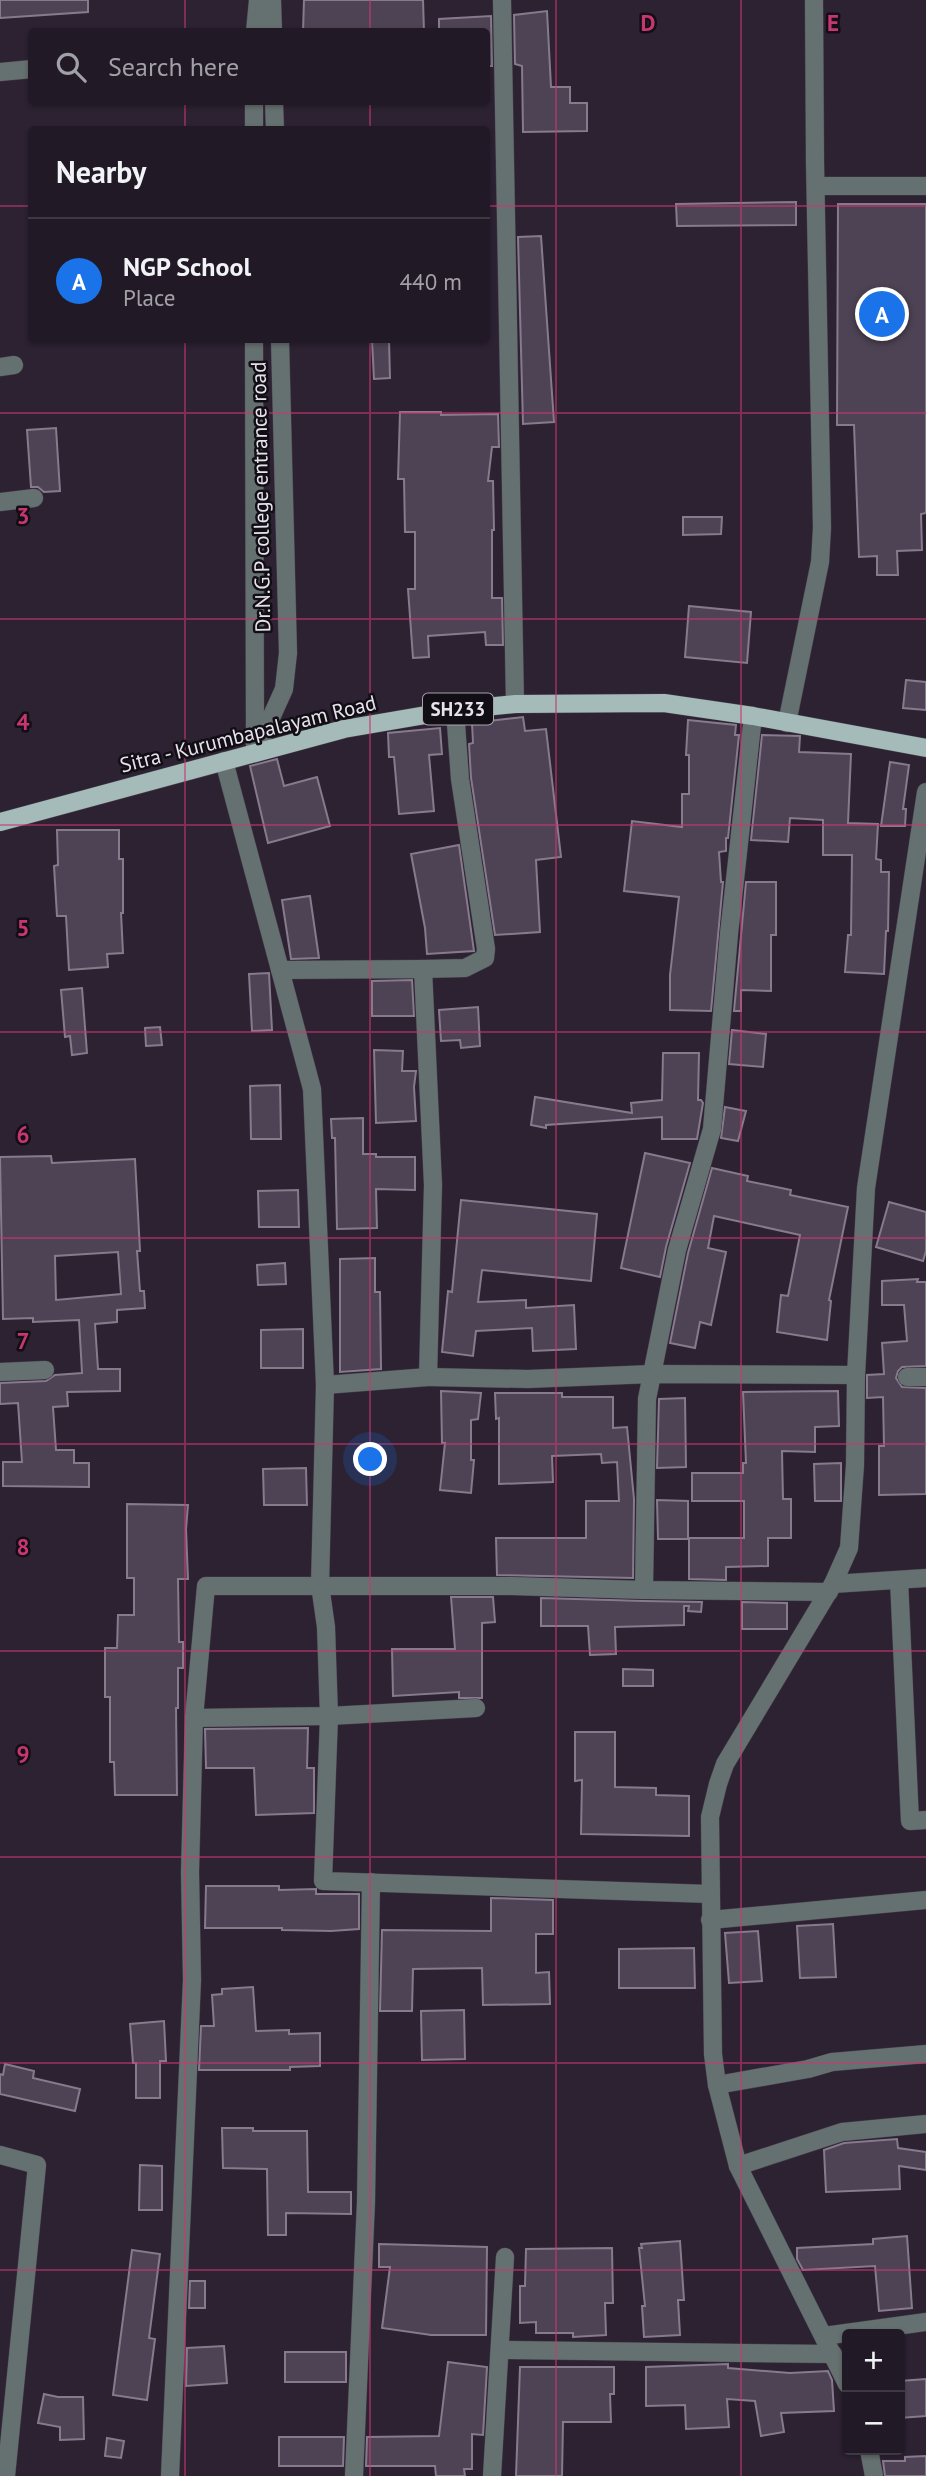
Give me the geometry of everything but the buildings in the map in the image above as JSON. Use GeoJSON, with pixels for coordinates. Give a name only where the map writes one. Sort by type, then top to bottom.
{"type":"FeatureCollection","features":[{"type":"Feature","properties":{"kind":"main road","name":"Sitra - Kurumbapalayam Road"},"geometry":{"type":"LineString","coordinates":[[0,822],[344,729],[455,710],[515,704],[664,703],[753,716],[926,748]]}},
{"type":"Feature","properties":{"kind":"street"},"geometry":{"type":"LineString","coordinates":[[255,28],[258,0]]}},
{"type":"Feature","properties":{"kind":"street"},"geometry":{"type":"LineString","coordinates":[[272,0],[272,28]]}},
{"type":"Feature","properties":{"kind":"street"},"geometry":{"type":"LineString","coordinates":[[502,0],[515,704]]}},
{"type":"Feature","properties":{"kind":"street"},"geometry":{"type":"LineString","coordinates":[[787,723],[820,562],[822,528],[814,0]]}},
{"type":"Feature","properties":{"kind":"street"},"geometry":{"type":"LineString","coordinates":[[0,72],[28,69]]}},
{"type":"Feature","properties":{"kind":"street"},"geometry":{"type":"LineString","coordinates":[[254,105],[254,126]]}},
{"type":"Feature","properties":{"kind":"street"},"geometry":{"type":"LineString","coordinates":[[274,105],[275,126]]}},
{"type":"Feature","properties":{"kind":"street"},"geometry":{"type":"LineString","coordinates":[[816,186],[926,186]]}},
{"type":"Feature","properties":{"kind":"street"},"geometry":{"type":"LineString","coordinates":[[254,343],[254,753]]}},
{"type":"Feature","properties":{"kind":"street","name":"Dr.N.G.P college entrance road"},"geometry":{"type":"LineString","coordinates":[[254,753],[284,690],[288,653],[280,343]]}},
{"type":"Feature","properties":{"kind":"street"},"geometry":{"type":"LineString","coordinates":[[0,502],[34,498]]}},
{"type":"Feature","properties":{"kind":"street"},"geometry":{"type":"LineString","coordinates":[[280,970],[465,968],[485,958],[486,949],[460,779],[455,710]]}},
{"type":"Feature","properties":{"kind":"street"},"geometry":{"type":"LineString","coordinates":[[644,1590],[647,1399],[677,1250],[712,1129],[729,933],[753,716]]}},
{"type":"Feature","properties":{"kind":"street"},"geometry":{"type":"LineString","coordinates":[[224,761],[312,1089],[325,1385],[320,1585],[326,1627],[329,1716],[323,1881],[710,1894]]}},
{"type":"Feature","properties":{"kind":"street"},"geometry":{"type":"LineString","coordinates":[[842,2372],[738,2166],[717,2085],[713,2054],[710,1817],[725,1764],[831,1588],[849,1548],[853,1513],[856,1375],[866,1188],[926,792]]}},
{"type":"Feature","properties":{"kind":"street"},"geometry":{"type":"LineString","coordinates":[[423,969],[433,1185],[428,1377]]}},
{"type":"Feature","properties":{"kind":"street"},"geometry":{"type":"LineString","coordinates":[[0,1372],[46,1370]]}},
{"type":"Feature","properties":{"kind":"street"},"geometry":{"type":"LineString","coordinates":[[325,1385],[428,1377],[528,1379],[652,1374],[856,1375]]}},
{"type":"Feature","properties":{"kind":"street"},"geometry":{"type":"LineString","coordinates":[[907,1377],[926,1377]]}},
{"type":"Feature","properties":{"kind":"street"},"geometry":{"type":"LineString","coordinates":[[170,2476],[192,1980],[190,1872],[194,1718],[206,1586],[644,1590],[831,1588],[926,1578]]}},
{"type":"Feature","properties":{"kind":"street"},"geometry":{"type":"LineString","coordinates":[[899,1580],[910,1821],[926,1820]]}},
{"type":"Feature","properties":{"kind":"street"},"geometry":{"type":"LineString","coordinates":[[194,1718],[329,1716],[476,1708]]}},
{"type":"Feature","properties":{"kind":"street"},"geometry":{"type":"LineString","coordinates":[[354,2476],[366,2202],[371,1882]]}},
{"type":"Feature","properties":{"kind":"street"},"geometry":{"type":"LineString","coordinates":[[710,1920],[926,1900]]}},
{"type":"Feature","properties":{"kind":"street"},"geometry":{"type":"LineString","coordinates":[[717,2085],[808,2069],[832,2062],[926,2054]]}},
{"type":"Feature","properties":{"kind":"street"},"geometry":{"type":"LineString","coordinates":[[738,2166],[842,2132],[926,2124]]}},
{"type":"Feature","properties":{"kind":"street"},"geometry":{"type":"LineString","coordinates":[[0,2155],[37,2165],[6,2476]]}},
{"type":"Feature","properties":{"kind":"street"},"geometry":{"type":"LineString","coordinates":[[492,2476],[505,2257]]}},
{"type":"Feature","properties":{"kind":"street"},"geometry":{"type":"LineString","coordinates":[[824,2336],[926,2322]]}},
{"type":"Feature","properties":{"kind":"street"},"geometry":{"type":"LineString","coordinates":[[499,2350],[834,2354]]}},
{"type":"Feature","properties":{"kind":"street"},"geometry":{"type":"LineString","coordinates":[[870,2455],[874,2476]]}},
{"type":"Feature","properties":{"kind":"place","name":"NGP School"},"geometry":{"type":"Point","coordinates":[882,314]}}]}
